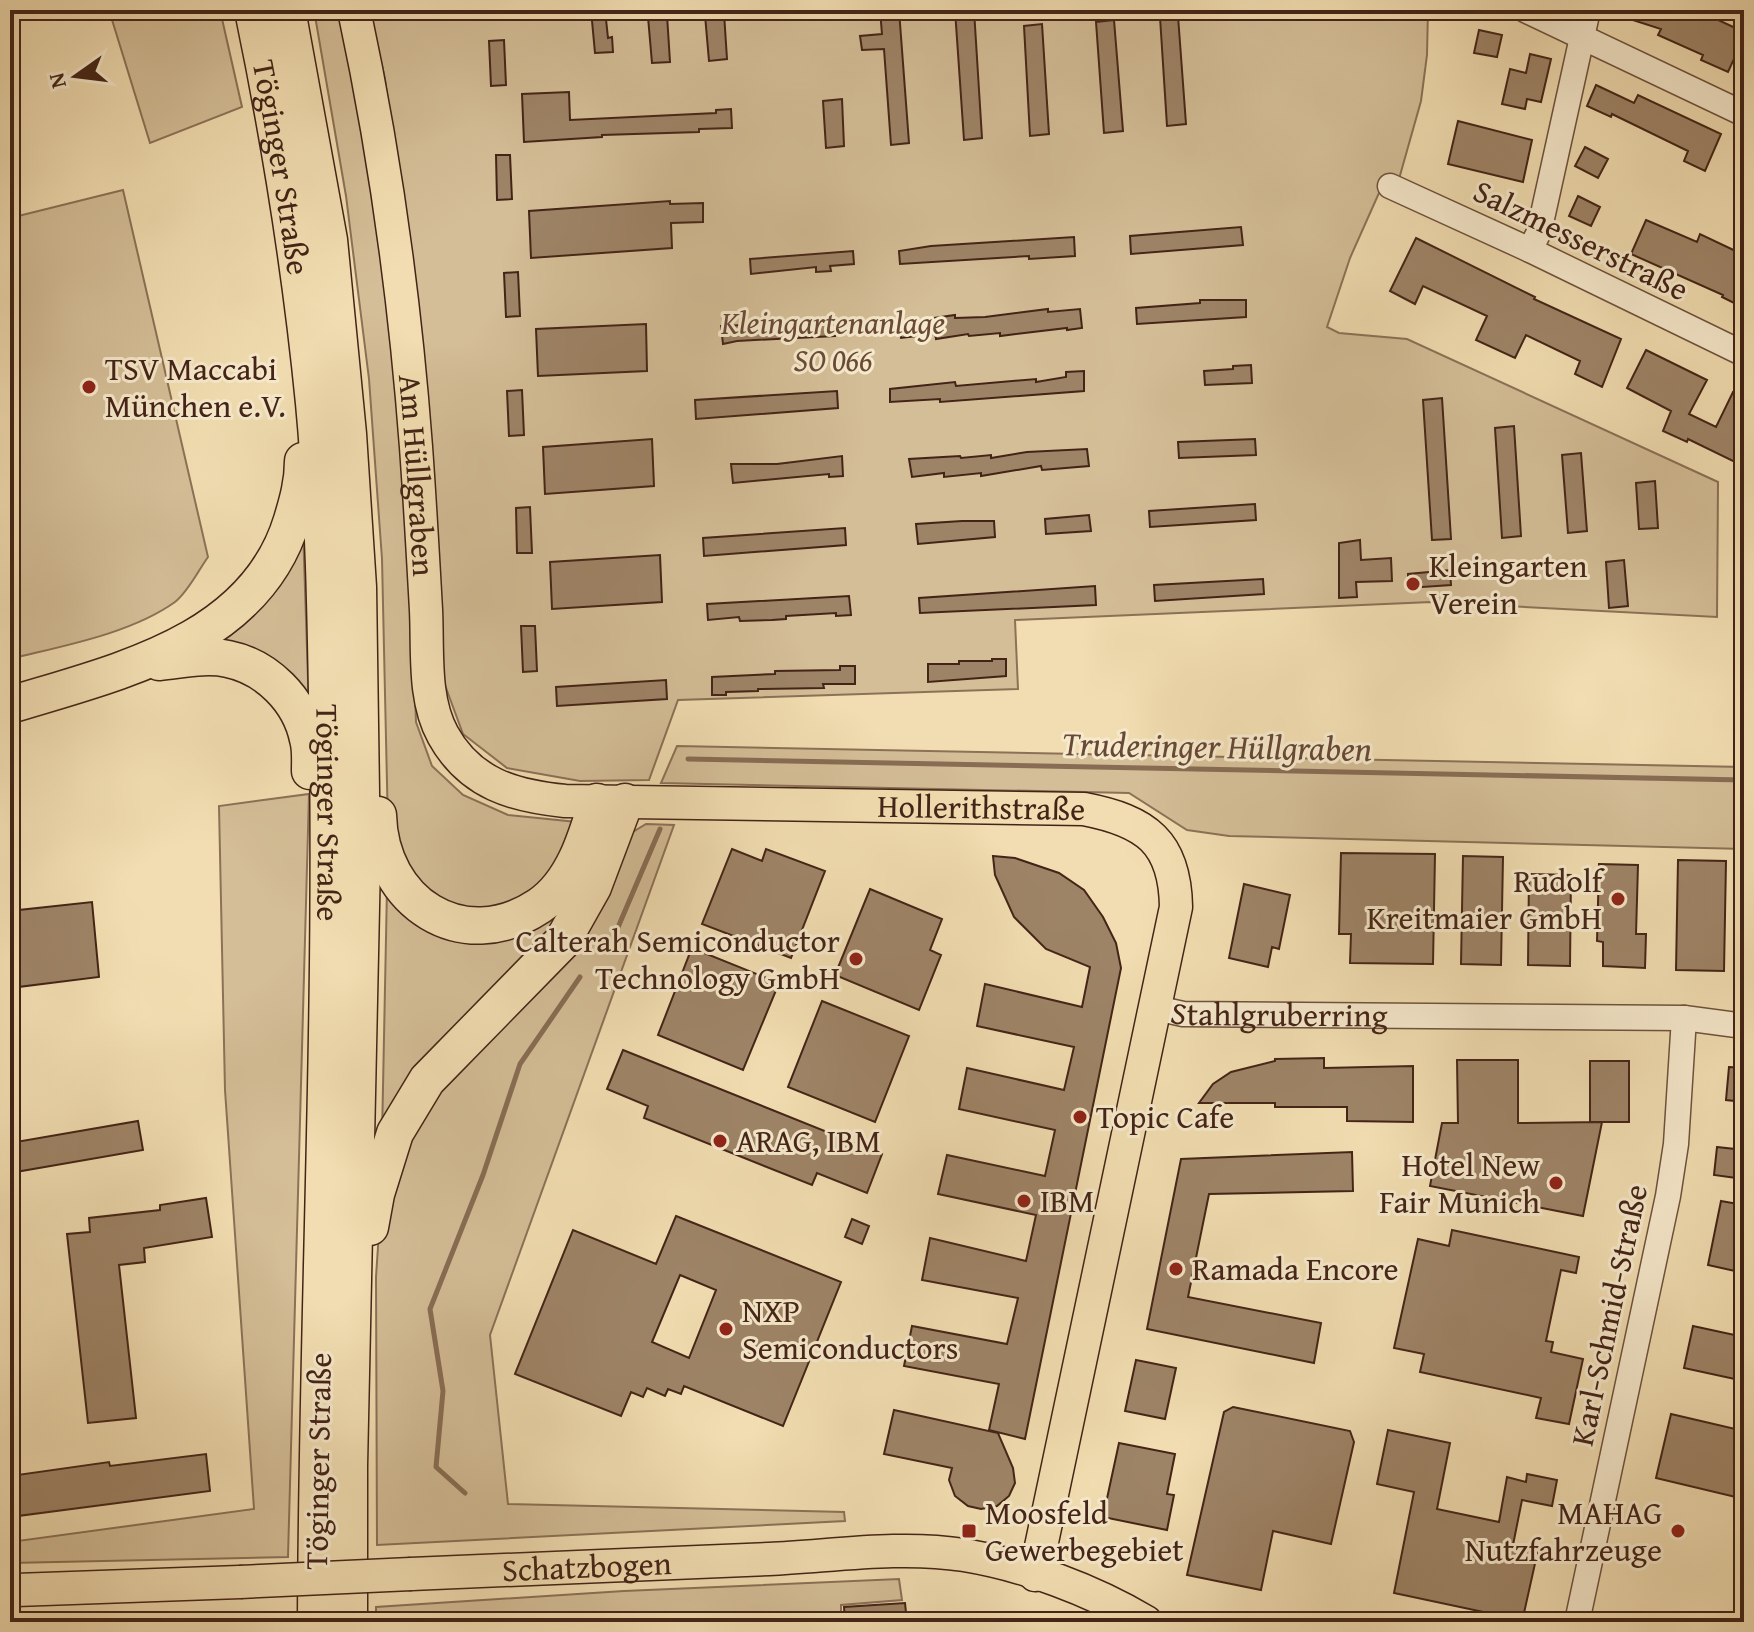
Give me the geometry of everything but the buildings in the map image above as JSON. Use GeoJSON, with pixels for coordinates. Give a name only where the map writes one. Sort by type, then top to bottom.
{"type":"FeatureCollection","features":[{"type":"Feature","properties":{"kind":"highway","name":"Töginger Straße"},"geometry":{"type":"LineString","coordinates":[[253,10],[276,122],[295,245],[314,406],[326,592],[329,877],[316,1622]]}},
{"type":"Feature","properties":{"kind":"highway","name":"Töginger Straße"},"geometry":{"type":"LineString","coordinates":[[287,10],[329,240],[349,449],[359,628],[362,861],[349,1622]]}},
{"type":"Feature","properties":{"kind":"highway"},"geometry":{"type":"LineString","coordinates":[[10,705],[142,664],[196,636],[246,600],[268,571],[287,536],[303,483],[302,434],[314,406]]}},
{"type":"Feature","properties":{"kind":"highway"},"geometry":{"type":"LineString","coordinates":[[359,628],[375,677],[378,826],[385,858],[403,892],[423,908],[450,923],[478,927],[511,921],[541,905],[566,879],[587,838],[611,802]]}},
{"type":"Feature","properties":{"kind":"highway"},"geometry":{"type":"LineString","coordinates":[[142,664],[204,657],[227,659],[262,671],[276,683],[294,706],[308,738],[313,838],[329,877]]}},
{"type":"Feature","properties":{"kind":"highway"},"geometry":{"type":"LineString","coordinates":[[352,1365],[367,1339],[367,1250],[376,1194],[395,1133],[427,1080],[562,942],[593,887],[611,802]]}},
{"type":"Feature","properties":{"kind":"main road","name":"Am Hüllgraben"},"geometry":{"type":"LineString","coordinates":[[354,10],[370,83],[399,263],[416,446],[430,690],[434,711],[448,742],[481,778],[526,797],[611,802]]}},
{"type":"Feature","properties":{"kind":"main road","name":"Hollerithstraße"},"geometry":{"type":"LineString","coordinates":[[611,802],[1084,809],[1136,824],[1155,840],[1169,860],[1175,881],[1176,907],[1156,1008]]}},
{"type":"Feature","properties":{"kind":"main road","name":"Stahlgruberring"},"geometry":{"type":"LineString","coordinates":[[1035,1575],[1156,1008]]}},
{"type":"Feature","properties":{"kind":"main road","name":"Schatzbogen"},"geometry":{"type":"LineString","coordinates":[[12,1591],[912,1552],[963,1555],[1035,1575],[1124,1609],[1146,1622]]}},
{"type":"Feature","properties":{"kind":"street"},"geometry":{"type":"LineString","coordinates":[[1525,10],[1744,114]]}},
{"type":"Feature","properties":{"kind":"street"},"geometry":{"type":"LineString","coordinates":[[1530,250],[1539,232],[1588,10]]}},
{"type":"Feature","properties":{"kind":"street","name":"Salzmesserstraße"},"geometry":{"type":"LineString","coordinates":[[1390,186],[1744,354]]}},
{"type":"Feature","properties":{"kind":"street","name":"Stahlgruberring"},"geometry":{"type":"LineString","coordinates":[[1156,1008],[1183,1014],[1684,1018],[1744,1026]]}},
{"type":"Feature","properties":{"kind":"street","name":"Karl-Schmid-Straße"},"geometry":{"type":"LineString","coordinates":[[1577,1622],[1668,1196],[1676,1144],[1684,1018]]}},
{"type":"Feature","properties":{"kind":"green space"},"geometry":{"type":"Polygon","coordinates":[[[109,10],[220,10],[242,107],[150,143],[109,10]]]}},
{"type":"Feature","properties":{"kind":"green space"},"geometry":{"type":"Polygon","coordinates":[[[314,10],[343,10],[373,167],[407,478],[416,722],[432,766],[463,795],[508,815],[577,822],[581,827],[529,904],[469,917],[414,888],[388,828],[382,559],[369,379],[346,196],[314,10]]]}},
{"type":"Feature","properties":{"kind":"green space","name":"Kleingartenanlage SO 066"},"geometry":{"type":"Polygon","coordinates":[[[369,10],[1428,10],[1427,55],[1421,101],[1399,179],[1387,175],[1350,258],[1327,327],[1339,333],[1407,339],[1718,482],[1717,617],[1431,602],[1015,620],[1018,689],[678,700],[649,780],[580,781],[507,768],[463,734],[442,677],[421,363],[385,79],[369,10]]]}},
{"type":"Feature","properties":{"kind":"green space","name":"TSV Maccabi München e.V."},"geometry":{"type":"Polygon","coordinates":[[[123,190],[208,557],[180,598],[138,623],[95,638],[10,659],[10,218],[123,190]]]}},
{"type":"Feature","properties":{"kind":"green space"},"geometry":{"type":"Polygon","coordinates":[[[303,528],[309,711],[188,651],[303,528]]]}},
{"type":"Feature","properties":{"kind":"green space"},"geometry":{"type":"Polygon","coordinates":[[[677,746],[1744,767],[1744,849],[1229,836],[1187,830],[1129,793],[661,783],[677,746]]]}},
{"type":"Feature","properties":{"kind":"green space"},"geometry":{"type":"Polygon","coordinates":[[[309,794],[288,1557],[10,1563],[10,1542],[254,1509],[225,1090],[219,806],[309,794]]]}},
{"type":"Feature","properties":{"kind":"green space"},"geometry":{"type":"Polygon","coordinates":[[[646,824],[674,825],[490,1335],[508,1504],[844,1512],[845,1521],[377,1545],[376,1277],[380,1217],[402,1149],[435,1094],[623,838],[646,824]]]}},
{"type":"Feature","properties":{"kind":"green space"},"geometry":{"type":"Polygon","coordinates":[[[578,874],[558,926],[382,1137],[387,888],[460,934],[578,874]]]}},
{"type":"Feature","properties":{"kind":"green space"},"geometry":{"type":"Polygon","coordinates":[[[899,1579],[902,1600],[841,1605],[841,1622],[376,1622],[376,1607],[624,1591],[899,1579]]]}},
{"type":"Feature","properties":{"kind":"green space"},"geometry":{"type":"Polygon","coordinates":[[[292,1614],[292,1622],[10,1622],[10,1617],[18,1616],[266,1617],[292,1614]]]}},
{"type":"Feature","properties":{"kind":"waterway","name":"Truderinger Hüllgraben"},"geometry":{"type":"LineString","coordinates":[[688,759],[1744,780]]}},
{"type":"Feature","properties":{"kind":"waterway","name":"Truderinger Hüllgraben"},"geometry":{"type":"LineString","coordinates":[[613,939],[660,829]]}},
{"type":"Feature","properties":{"kind":"waterway","name":"Truderinger Hüllgraben"},"geometry":{"type":"LineString","coordinates":[[465,1493],[436,1467],[443,1391],[430,1309],[483,1175],[520,1064],[580,977]]}},
{"type":"Feature","properties":{"kind":"place","name":"TSV Maccabi München e.V."},"geometry":{"type":"Point","coordinates":[89,387]}},
{"type":"Feature","properties":{"kind":"place","name":"Kleingarten Verein"},"geometry":{"type":"Point","coordinates":[1413,584]}},
{"type":"Feature","properties":{"kind":"place","name":"Rudolf Kreitmaier GmbH"},"geometry":{"type":"Point","coordinates":[1618,899]}},
{"type":"Feature","properties":{"kind":"place","name":"Calterah Semiconductor Technology GmbH"},"geometry":{"type":"Point","coordinates":[856,959]}},
{"type":"Feature","properties":{"kind":"place","name":"Topic Cafe"},"geometry":{"type":"Point","coordinates":[1080,1117]}},
{"type":"Feature","properties":{"kind":"place","name":"ARAG, IBM"},"geometry":{"type":"Point","coordinates":[720,1141]}},
{"type":"Feature","properties":{"kind":"place","name":"Hotel New Fair Munich"},"geometry":{"type":"Point","coordinates":[1556,1183]}},
{"type":"Feature","properties":{"kind":"place","name":"IBM"},"geometry":{"type":"Point","coordinates":[1024,1201]}},
{"type":"Feature","properties":{"kind":"place","name":"Ramada Encore"},"geometry":{"type":"Point","coordinates":[1176,1269]}},
{"type":"Feature","properties":{"kind":"place","name":"NXP Semiconductors"},"geometry":{"type":"Point","coordinates":[726,1329]}},
{"type":"Feature","properties":{"kind":"place","name":"Moosfeld Gewerbegebiet"},"geometry":{"type":"Point","coordinates":[969,1531]}},
{"type":"Feature","properties":{"kind":"place","name":"MAHAG Nutzfahrzeuge"},"geometry":{"type":"Point","coordinates":[1678,1531]}}]}
